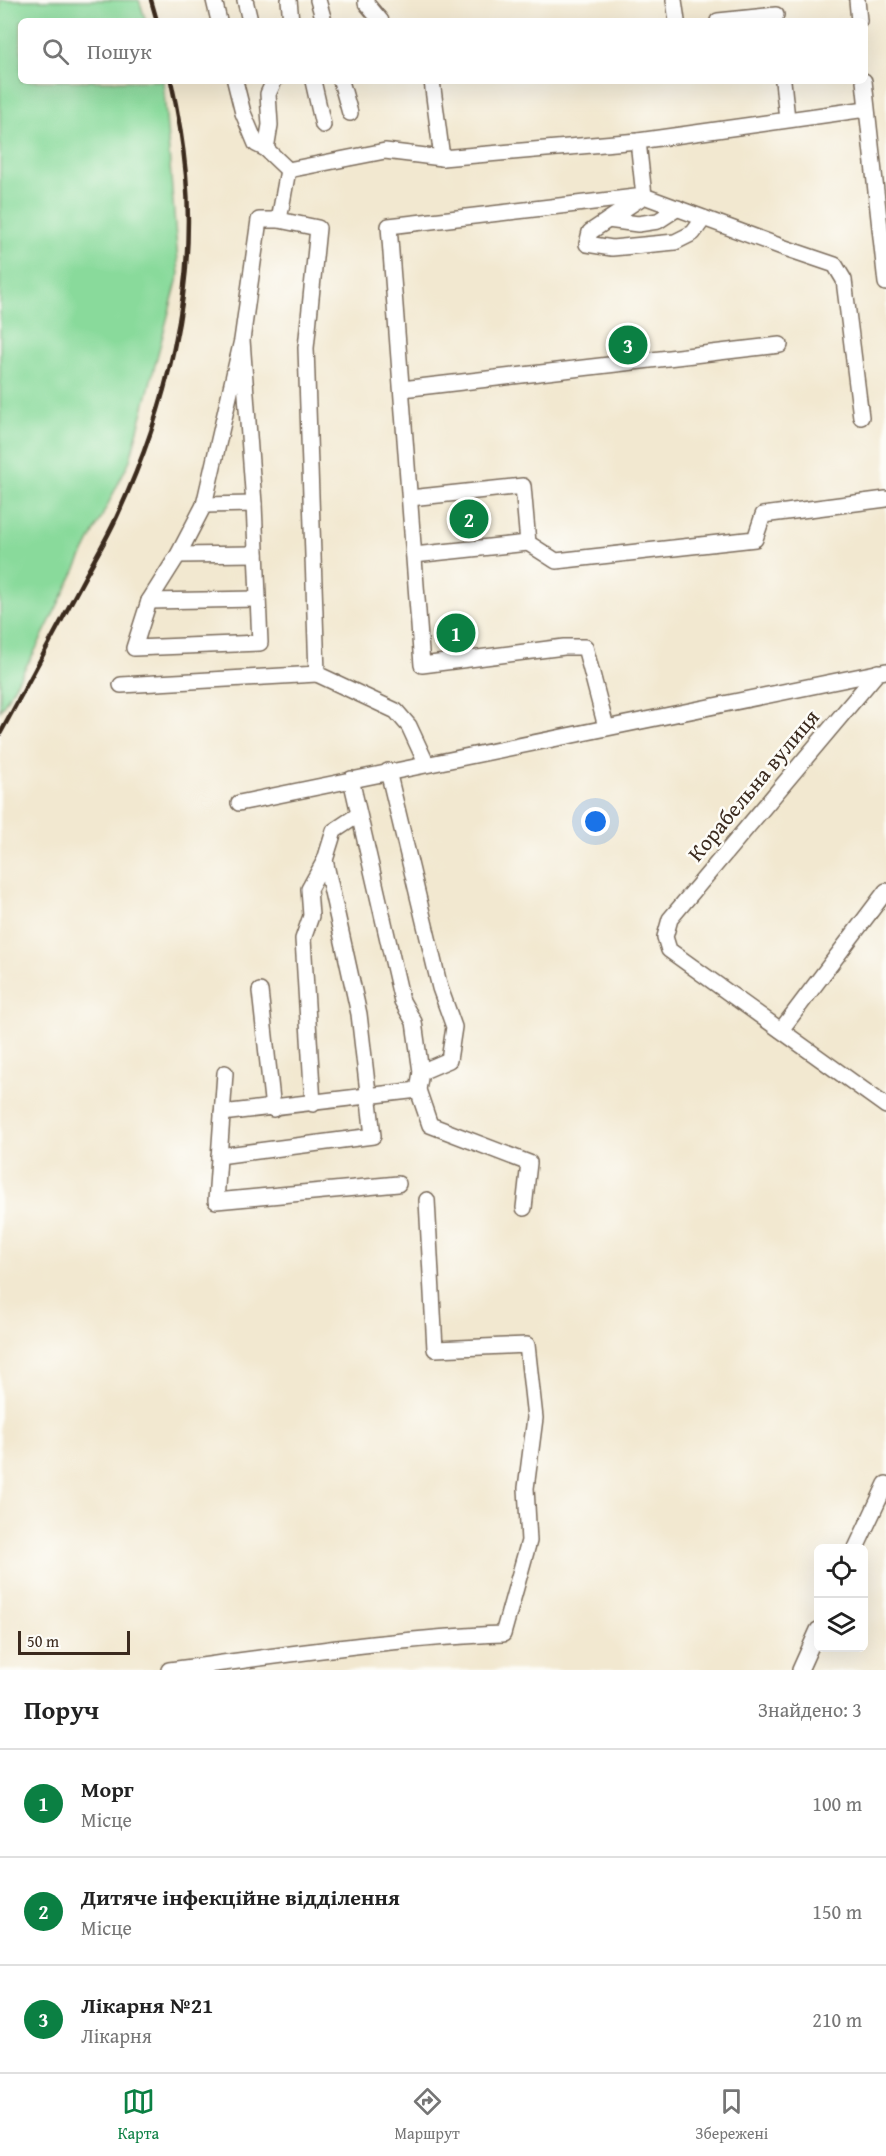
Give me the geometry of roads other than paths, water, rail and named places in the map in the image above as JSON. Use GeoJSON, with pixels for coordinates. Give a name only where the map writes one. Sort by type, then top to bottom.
{"type":"FeatureCollection","features":[{"type":"Feature","properties":{"kind":"street"},"geometry":{"type":"LineString","coordinates":[[214,0],[218,18]]}},
{"type":"Feature","properties":{"kind":"street"},"geometry":{"type":"LineString","coordinates":[[245,0],[249,18]]}},
{"type":"Feature","properties":{"kind":"street"},"geometry":{"type":"LineString","coordinates":[[289,0],[291,18]]}},
{"type":"Feature","properties":{"kind":"street"},"geometry":{"type":"LineString","coordinates":[[318,0],[323,18]]}},
{"type":"Feature","properties":{"kind":"street"},"geometry":{"type":"LineString","coordinates":[[366,0],[378,18]]}},
{"type":"Feature","properties":{"kind":"street"},"geometry":{"type":"LineString","coordinates":[[674,0],[677,18]]}},
{"type":"Feature","properties":{"kind":"street"},"geometry":{"type":"LineString","coordinates":[[857,0],[859,18]]}},
{"type":"Feature","properties":{"kind":"street"},"geometry":{"type":"LineString","coordinates":[[737,18],[776,12]]}},
{"type":"Feature","properties":{"kind":"street"},"geometry":{"type":"LineString","coordinates":[[236,84],[243,113],[256,144],[266,149],[288,171]]}},
{"type":"Feature","properties":{"kind":"street"},"geometry":{"type":"LineString","coordinates":[[315,84],[323,124]]}},
{"type":"Feature","properties":{"kind":"street"},"geometry":{"type":"LineString","coordinates":[[342,84],[350,113]]}},
{"type":"Feature","properties":{"kind":"street"},"geometry":{"type":"LineString","coordinates":[[432,84],[442,159]]}},
{"type":"Feature","properties":{"kind":"street"},"geometry":{"type":"LineString","coordinates":[[783,84],[787,119]]}},
{"type":"Feature","properties":{"kind":"street"},"geometry":{"type":"LineString","coordinates":[[864,84],[886,283]]}},
{"type":"Feature","properties":{"kind":"street"},"geometry":{"type":"LineString","coordinates":[[266,149],[270,125],[269,85]]}},
{"type":"Feature","properties":{"kind":"street"},"geometry":{"type":"LineString","coordinates":[[288,171],[386,151],[442,159],[638,141],[866,109]]}},
{"type":"Feature","properties":{"kind":"street"},"geometry":{"type":"LineString","coordinates":[[638,141],[644,196]]}},
{"type":"Feature","properties":{"kind":"street"},"geometry":{"type":"LineString","coordinates":[[279,220],[288,171]]}},
{"type":"Feature","properties":{"kind":"street"},"geometry":{"type":"LineString","coordinates":[[644,196],[590,232],[587,244],[612,248],[675,242],[693,233],[704,218]]}},
{"type":"Feature","properties":{"kind":"street"},"geometry":{"type":"LineString","coordinates":[[606,727],[585,647],[564,647],[423,665],[389,226],[644,196],[782,248],[835,265],[844,280],[861,417]]}},
{"type":"Feature","properties":{"kind":"street"},"geometry":{"type":"LineString","coordinates":[[608,220],[638,224],[658,221],[678,208]]}},
{"type":"Feature","properties":{"kind":"street"},"geometry":{"type":"LineString","coordinates":[[242,340],[254,504],[260,643],[134,648],[149,601],[178,555],[204,504],[242,340],[259,220],[279,220],[318,228],[306,348],[317,674]]}},
{"type":"Feature","properties":{"kind":"street"},"geometry":{"type":"LineString","coordinates":[[402,389],[780,345]]}},
{"type":"Feature","properties":{"kind":"street"},"geometry":{"type":"LineString","coordinates":[[410,498],[523,486],[528,543]]}},
{"type":"Feature","properties":{"kind":"street"},"geometry":{"type":"LineString","coordinates":[[414,555],[528,543],[556,561],[754,539],[763,514],[886,499]]}},
{"type":"Feature","properties":{"kind":"street"},"geometry":{"type":"LineString","coordinates":[[204,504],[254,504]]}},
{"type":"Feature","properties":{"kind":"street"},"geometry":{"type":"LineString","coordinates":[[178,555],[256,554]]}},
{"type":"Feature","properties":{"kind":"street"},"geometry":{"type":"LineString","coordinates":[[149,601],[257,599]]}},
{"type":"Feature","properties":{"kind":"street"},"geometry":{"type":"LineString","coordinates":[[239,803],[426,763],[882,672]]}},
{"type":"Feature","properties":{"kind":"street","name":"Корабельна вулиця"},"geometry":{"type":"LineString","coordinates":[[781,1030],[669,950],[665,936],[670,918],[882,672]]}},
{"type":"Feature","properties":{"kind":"street"},"geometry":{"type":"LineString","coordinates":[[121,685],[317,674],[396,711],[409,726],[426,763]]}},
{"type":"Feature","properties":{"kind":"street"},"geometry":{"type":"LineString","coordinates":[[388,771],[440,988],[454,1027],[449,1060],[421,1072]]}},
{"type":"Feature","properties":{"kind":"street"},"geometry":{"type":"LineString","coordinates":[[351,779],[402,1001],[414,1022],[421,1072],[418,1090],[430,1125],[529,1163],[524,1208]]}},
{"type":"Feature","properties":{"kind":"street"},"geometry":{"type":"LineString","coordinates":[[313,1104],[303,939],[310,916],[309,889],[325,860],[334,831],[358,815]]}},
{"type":"Feature","properties":{"kind":"street"},"geometry":{"type":"LineString","coordinates":[[219,1156],[373,1136],[359,1014],[325,860]]}},
{"type":"Feature","properties":{"kind":"street"},"geometry":{"type":"LineString","coordinates":[[886,891],[781,1030],[886,1106]]}},
{"type":"Feature","properties":{"kind":"street"},"geometry":{"type":"LineString","coordinates":[[260,991],[273,1109]]}},
{"type":"Feature","properties":{"kind":"street"},"geometry":{"type":"LineString","coordinates":[[225,1073],[216,1201],[398,1184]]}},
{"type":"Feature","properties":{"kind":"street"},"geometry":{"type":"LineString","coordinates":[[222,1113],[273,1109],[418,1090]]}},
{"type":"Feature","properties":{"kind":"street"},"geometry":{"type":"LineString","coordinates":[[169,1670],[354,1646],[465,1635],[503,1634],[529,1541],[526,1488],[535,1418],[526,1346],[435,1350],[427,1200]]}},
{"type":"Feature","properties":{"kind":"street"},"geometry":{"type":"LineString","coordinates":[[858,1544],[886,1484]]}},
{"type":"Feature","properties":{"kind":"street"},"geometry":{"type":"LineString","coordinates":[[800,1670],[814,1641]]}},
{"type":"Feature","properties":{"kind":"railway"},"geometry":{"type":"LineString","coordinates":[[151,0],[156,18]]}},
{"type":"Feature","properties":{"kind":"railway"},"geometry":{"type":"LineString","coordinates":[[0,734],[114,523],[135,474],[163,392],[182,306],[188,219],[186,175],[172,84]]}},
{"type":"Feature","properties":{"kind":"place","name":"Лікарня №21"},"geometry":{"type":"Point","coordinates":[628,345]}},
{"type":"Feature","properties":{"kind":"place","name":"Дитяче інфекційне відділення"},"geometry":{"type":"Point","coordinates":[469,519]}},
{"type":"Feature","properties":{"kind":"place","name":"Морг"},"geometry":{"type":"Point","coordinates":[456,633]}}]}
